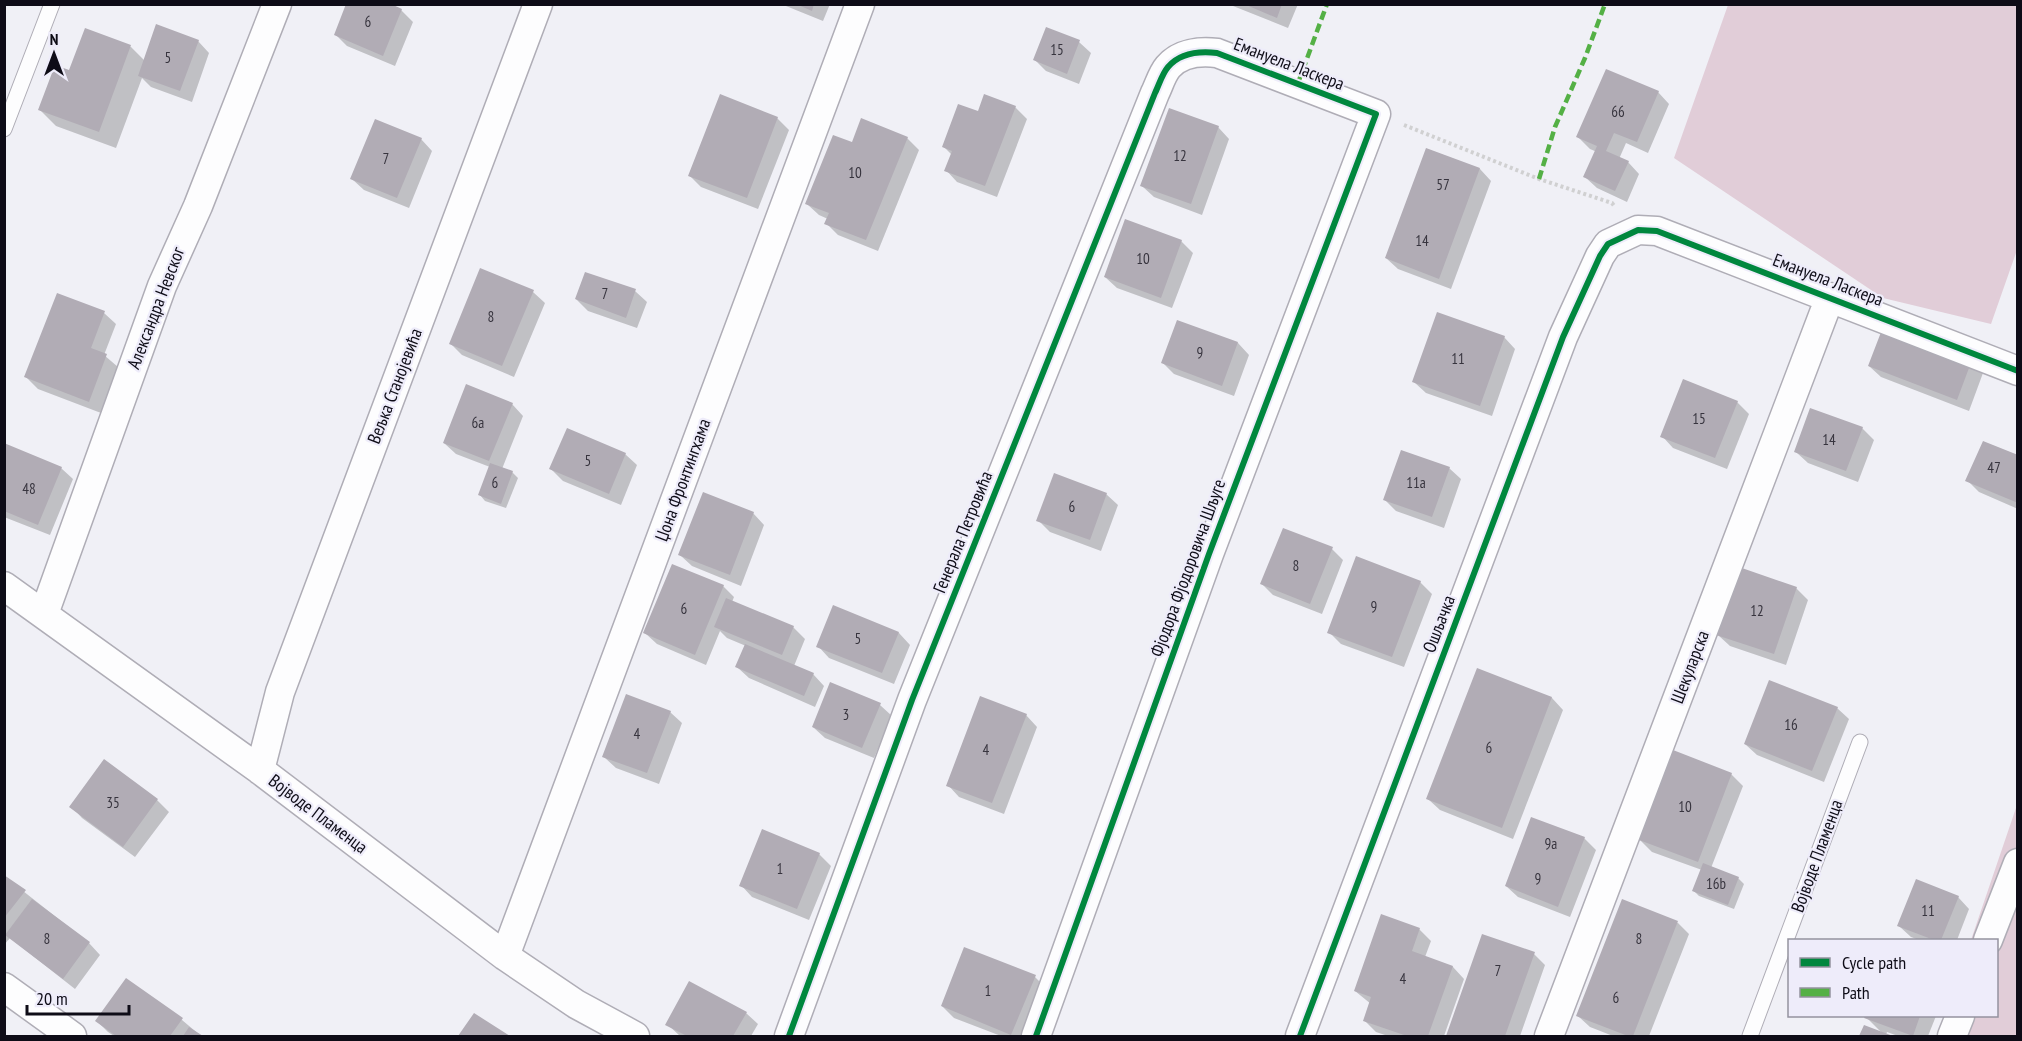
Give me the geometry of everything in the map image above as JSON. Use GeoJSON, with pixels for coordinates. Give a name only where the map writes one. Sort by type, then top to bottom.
{"type":"FeatureCollection","features":[{"type":"Feature","properties":{"kind":"street","name":"Александра Невског"},"geometry":{"type":"LineString","coordinates":[[44,614],[162,286],[198,206],[277,4]]}},
{"type":"Feature","properties":{"kind":"street","name":"Вељка Станојевића"},"geometry":{"type":"LineString","coordinates":[[260,770],[280,692],[538,4]]}},
{"type":"Feature","properties":{"kind":"street","name":"Џона Фронтингхама"},"geometry":{"type":"LineString","coordinates":[[505,956],[860,4]]}},
{"type":"Feature","properties":{"kind":"street","name":"Емануела Ласкера"},"geometry":{"type":"LineString","coordinates":[[1189,54],[1217,53],[1376,114]]}},
{"type":"Feature","properties":{"kind":"street","name":"Генерала Петровића"},"geometry":{"type":"LineString","coordinates":[[789,1036],[912,700],[1155,93],[1167,67],[1189,54]]}},
{"type":"Feature","properties":{"kind":"street","name":"Фјодора Фјодоровича Шљуге"},"geometry":{"type":"LineString","coordinates":[[1036,1036],[1201,575],[1376,114]]}},
{"type":"Feature","properties":{"kind":"street","name":"Емануела Ласкера"},"geometry":{"type":"LineString","coordinates":[[1626,236],[1638,230],[1657,231],[2018,371]]}},
{"type":"Feature","properties":{"kind":"street","name":"Ошљачка"},"geometry":{"type":"LineString","coordinates":[[1300,1036],[1563,337],[1600,256],[1608,244],[1626,236]]}},
{"type":"Feature","properties":{"kind":"street","name":"Шекуларска"},"geometry":{"type":"LineString","coordinates":[[1550,1036],[1830,297]]}},
{"type":"Feature","properties":{"kind":"street","name":"Војводе Пламенца"},"geometry":{"type":"LineString","coordinates":[[4,586],[260,770],[505,956],[576,1004],[635,1036]]}},
{"type":"Feature","properties":{"kind":"street"},"geometry":{"type":"LineString","coordinates":[[1988,939],[2018,863]]}},
{"type":"Feature","properties":{"kind":"street"},"geometry":{"type":"LineString","coordinates":[[4,987],[72,1036]]}},
{"type":"Feature","properties":{"kind":"street"},"geometry":{"type":"LineString","coordinates":[[1952,1036],[1960,1017]]}},
{"type":"Feature","properties":{"kind":"lane"},"geometry":{"type":"LineString","coordinates":[[4,129],[52,4]]}},
{"type":"Feature","properties":{"kind":"lane","name":"Војводе Пламенца"},"geometry":{"type":"LineString","coordinates":[[1750,1036],[1860,742]]}},
{"type":"Feature","properties":{"kind":"path"},"geometry":{"type":"LineString","coordinates":[[1376,114],[1539,179],[1612,203],[1621,214],[1626,236]]}},
{"type":"Feature","properties":{"kind":"shaded area"},"geometry":{"type":"Polygon","coordinates":[[[1728,5],[2017,5],[2017,250],[1991,324],[1883,298],[1674,158],[1728,5]]]}},
{"type":"Feature","properties":{"kind":"shaded area"},"geometry":{"type":"Polygon","coordinates":[[[2017,805],[2017,1036],[1938,1036],[1946,1017],[1998,1017],[1998,939],[1971,939],[2017,805]]]}},
{"type":"Feature","properties":{"kind":"building"},"geometry":{"type":"Polygon","coordinates":[[[346,4],[391,4],[402,9],[383,56],[334,35],[346,4]]]}},
{"type":"Feature","properties":{"kind":"building"},"geometry":{"type":"Polygon","coordinates":[[[796,4],[814,4],[812,11],[796,4]]]}},
{"type":"Feature","properties":{"kind":"building"},"geometry":{"type":"Polygon","coordinates":[[[1244,4],[1282,4],[1277,18],[1244,4]]]}},
{"type":"Feature","properties":{"kind":"building"},"geometry":{"type":"Polygon","coordinates":[[[156,24],[199,40],[180,91],[138,76],[156,24]]]}},
{"type":"Feature","properties":{"kind":"building"},"geometry":{"type":"Polygon","coordinates":[[[1046,27],[1080,40],[1067,74],[1033,60],[1046,27]]]}},
{"type":"Feature","properties":{"kind":"building"},"geometry":{"type":"Polygon","coordinates":[[[85,28],[131,45],[99,132],[38,110],[55,65],[69,70],[85,28]]]}},
{"type":"Feature","properties":{"kind":"building"},"geometry":{"type":"Polygon","coordinates":[[[1606,69],[1659,91],[1637,142],[1614,133],[1606,151],[1629,161],[1615,191],[1583,177],[1597,146],[1576,137],[1606,69]]]}},
{"type":"Feature","properties":{"kind":"building"},"geometry":{"type":"Polygon","coordinates":[[[720,94],[778,117],[747,198],[688,176],[720,94]]]}},
{"type":"Feature","properties":{"kind":"building"},"geometry":{"type":"Polygon","coordinates":[[[984,94],[1016,106],[985,186],[944,171],[952,151],[942,147],[958,104],[978,111],[984,94]]]}},
{"type":"Feature","properties":{"kind":"building"},"geometry":{"type":"Polygon","coordinates":[[[1169,108],[1219,126],[1191,204],[1140,186],[1169,108]]]}},
{"type":"Feature","properties":{"kind":"building"},"geometry":{"type":"Polygon","coordinates":[[[861,118],[908,137],[866,240],[824,224],[829,213],[805,204],[833,135],[852,142],[861,118]]]}},
{"type":"Feature","properties":{"kind":"building"},"geometry":{"type":"Polygon","coordinates":[[[375,119],[422,138],[397,198],[350,179],[375,119]]]}},
{"type":"Feature","properties":{"kind":"building"},"geometry":{"type":"Polygon","coordinates":[[[1426,148],[1480,168],[1439,279],[1385,258],[1426,148]]]}},
{"type":"Feature","properties":{"kind":"building"},"geometry":{"type":"Polygon","coordinates":[[[1125,219],[1182,240],[1161,298],[1104,277],[1125,219]]]}},
{"type":"Feature","properties":{"kind":"building"},"geometry":{"type":"Polygon","coordinates":[[[480,268],[534,290],[502,366],[449,344],[480,268]]]}},
{"type":"Feature","properties":{"kind":"building"},"geometry":{"type":"Polygon","coordinates":[[[585,272],[636,289],[626,318],[575,299],[585,272]]]}},
{"type":"Feature","properties":{"kind":"building"},"geometry":{"type":"Polygon","coordinates":[[[57,293],[105,311],[91,348],[107,354],[89,402],[24,377],[57,293]]]}},
{"type":"Feature","properties":{"kind":"building"},"geometry":{"type":"Polygon","coordinates":[[[1437,312],[1505,336],[1480,406],[1412,382],[1437,312]]]}},
{"type":"Feature","properties":{"kind":"building"},"geometry":{"type":"Polygon","coordinates":[[[1177,320],[1238,342],[1222,386],[1161,363],[1177,320]]]}},
{"type":"Feature","properties":{"kind":"building"},"geometry":{"type":"Polygon","coordinates":[[[1883,327],[1972,360],[1957,400],[1868,366],[1883,327]]]}},
{"type":"Feature","properties":{"kind":"building"},"geometry":{"type":"Polygon","coordinates":[[[1683,379],[1738,401],[1715,458],[1660,437],[1683,379]]]}},
{"type":"Feature","properties":{"kind":"building"},"geometry":{"type":"Polygon","coordinates":[[[466,384],[513,403],[489,461],[443,443],[466,384]]]}},
{"type":"Feature","properties":{"kind":"building"},"geometry":{"type":"Polygon","coordinates":[[[1810,408],[1863,427],[1846,471],[1794,452],[1810,408]]]}},
{"type":"Feature","properties":{"kind":"building"},"geometry":{"type":"Polygon","coordinates":[[[567,428],[626,453],[609,494],[549,469],[567,428]]]}},
{"type":"Feature","properties":{"kind":"building"},"geometry":{"type":"Polygon","coordinates":[[[1983,441],[2018,455],[2018,503],[1965,481],[1983,441]]]}},
{"type":"Feature","properties":{"kind":"building"},"geometry":{"type":"Polygon","coordinates":[[[4,443],[62,467],[38,525],[4,511],[4,443]]]}},
{"type":"Feature","properties":{"kind":"building"},"geometry":{"type":"Polygon","coordinates":[[[1401,450],[1450,467],[1432,517],[1383,500],[1401,450]]]}},
{"type":"Feature","properties":{"kind":"building"},"geometry":{"type":"Polygon","coordinates":[[[490,463],[513,471],[501,504],[478,495],[490,463]]]}},
{"type":"Feature","properties":{"kind":"building"},"geometry":{"type":"Polygon","coordinates":[[[1054,473],[1107,493],[1090,540],[1036,521],[1054,473]]]}},
{"type":"Feature","properties":{"kind":"building"},"geometry":{"type":"Polygon","coordinates":[[[703,492],[754,512],[730,575],[678,555],[703,492]]]}},
{"type":"Feature","properties":{"kind":"building"},"geometry":{"type":"Polygon","coordinates":[[[1283,528],[1333,547],[1310,604],[1260,584],[1283,528]]]}},
{"type":"Feature","properties":{"kind":"building"},"geometry":{"type":"Polygon","coordinates":[[[1356,556],[1421,581],[1392,657],[1327,633],[1356,556]]]}},
{"type":"Feature","properties":{"kind":"building"},"geometry":{"type":"Polygon","coordinates":[[[672,564],[724,585],[695,655],[643,633],[672,564]]]}},
{"type":"Feature","properties":{"kind":"building"},"geometry":{"type":"Polygon","coordinates":[[[1739,567],[1797,587],[1774,654],[1716,635],[1739,567]]]}},
{"type":"Feature","properties":{"kind":"building"},"geometry":{"type":"Polygon","coordinates":[[[726,598],[794,626],[782,655],[714,627],[726,598]]]}},
{"type":"Feature","properties":{"kind":"building"},"geometry":{"type":"Polygon","coordinates":[[[833,605],[899,632],[882,673],[816,647],[833,605]]]}},
{"type":"Feature","properties":{"kind":"building"},"geometry":{"type":"Polygon","coordinates":[[[745,644],[814,673],[804,696],[735,667],[745,644]]]}},
{"type":"Feature","properties":{"kind":"building"},"geometry":{"type":"Polygon","coordinates":[[[1477,668],[1552,697],[1502,828],[1426,799],[1477,668]]]}},
{"type":"Feature","properties":{"kind":"building"},"geometry":{"type":"Polygon","coordinates":[[[1769,680],[1838,707],[1812,771],[1744,744],[1769,680]]]}},
{"type":"Feature","properties":{"kind":"building"},"geometry":{"type":"Polygon","coordinates":[[[830,682],[881,703],[862,748],[812,727],[830,682]]]}},
{"type":"Feature","properties":{"kind":"building"},"geometry":{"type":"Polygon","coordinates":[[[626,694],[671,711],[647,773],[602,757],[626,694]]]}},
{"type":"Feature","properties":{"kind":"building"},"geometry":{"type":"Polygon","coordinates":[[[980,696],[1027,714],[992,803],[946,786],[980,696]]]}},
{"type":"Feature","properties":{"kind":"building"},"geometry":{"type":"Polygon","coordinates":[[[1673,750],[1732,773],[1698,862],[1639,840],[1673,750]]]}},
{"type":"Feature","properties":{"kind":"building"},"geometry":{"type":"Polygon","coordinates":[[[104,759],[158,799],[123,847],[69,807],[104,759]]]}},
{"type":"Feature","properties":{"kind":"building"},"geometry":{"type":"Polygon","coordinates":[[[1531,817],[1585,837],[1558,907],[1505,886],[1531,817]]]}},
{"type":"Feature","properties":{"kind":"building"},"geometry":{"type":"Polygon","coordinates":[[[762,829],[820,853],[797,909],[739,886],[762,829]]]}},
{"type":"Feature","properties":{"kind":"building"},"geometry":{"type":"Polygon","coordinates":[[[1703,863],[1739,877],[1728,905],[1692,891],[1703,863]]]}},
{"type":"Feature","properties":{"kind":"building"},"geometry":{"type":"Polygon","coordinates":[[[4,875],[26,890],[4,918],[4,875]]]}},
{"type":"Feature","properties":{"kind":"building"},"geometry":{"type":"Polygon","coordinates":[[[1916,879],[1959,896],[1941,939],[1931,939],[1897,926],[1916,879]]]}},
{"type":"Feature","properties":{"kind":"building"},"geometry":{"type":"Polygon","coordinates":[[[32,899],[90,942],[63,979],[5,935],[32,899]]]}},
{"type":"Feature","properties":{"kind":"building"},"geometry":{"type":"Polygon","coordinates":[[[1622,899],[1678,921],[1633,1036],[1576,1016],[1622,899]]]}},
{"type":"Feature","properties":{"kind":"building"},"geometry":{"type":"Polygon","coordinates":[[[1381,914],[1420,928],[1412,951],[1453,966],[1428,1036],[1407,1036],[1363,1021],[1371,997],[1354,991],[1381,914]]]}},
{"type":"Feature","properties":{"kind":"building"},"geometry":{"type":"Polygon","coordinates":[[[1482,934],[1535,952],[1505,1036],[1446,1036],[1482,934]]]}},
{"type":"Feature","properties":{"kind":"building"},"geometry":{"type":"Polygon","coordinates":[[[964,947],[1036,975],[1011,1035],[941,1006],[964,947]]]}},
{"type":"Feature","properties":{"kind":"building"},"geometry":{"type":"Polygon","coordinates":[[[126,978],[183,1018],[170,1036],[116,1036],[95,1021],[126,978]]]}},
{"type":"Feature","properties":{"kind":"building"},"geometry":{"type":"Polygon","coordinates":[[[689,981],[747,1012],[733,1036],[687,1036],[665,1025],[689,981]]]}},
{"type":"Feature","properties":{"kind":"building"},"geometry":{"type":"Polygon","coordinates":[[[474,1013],[510,1036],[458,1036],[474,1013]]]}},
{"type":"Feature","properties":{"kind":"building"},"geometry":{"type":"Polygon","coordinates":[[[1864,1017],[1920,1017],[1913,1036],[1864,1017]]]}},
{"type":"Feature","properties":{"kind":"building"},"geometry":{"type":"Polygon","coordinates":[[[1864,1025],[1893,1036],[1859,1036],[1864,1025]]]}},
{"type":"Feature","properties":{"kind":"building"},"geometry":{"type":"Polygon","coordinates":[[[189,1027],[203,1036],[183,1036],[189,1027]]]}},
{"type":"Feature","properties":{"kind":"marked path"},"geometry":{"type":"LineString","coordinates":[[1298,83],[1327,4]]}},
{"type":"Feature","properties":{"kind":"marked path"},"geometry":{"type":"LineString","coordinates":[[1539,179],[1555,127],[1585,58],[1605,4]]}},
{"type":"Feature","properties":{"kind":"cycle path"},"geometry":{"type":"LineString","coordinates":[[789,1036],[912,700],[1164,73],[1173,62],[1184,56],[1204,52],[1217,53],[1376,114],[1209,554],[1036,1036]]}},
{"type":"Feature","properties":{"kind":"cycle path"},"geometry":{"type":"LineString","coordinates":[[1300,1036],[1563,337],[1600,256],[1608,244],[1638,230],[1657,231],[2018,371]]}}]}
